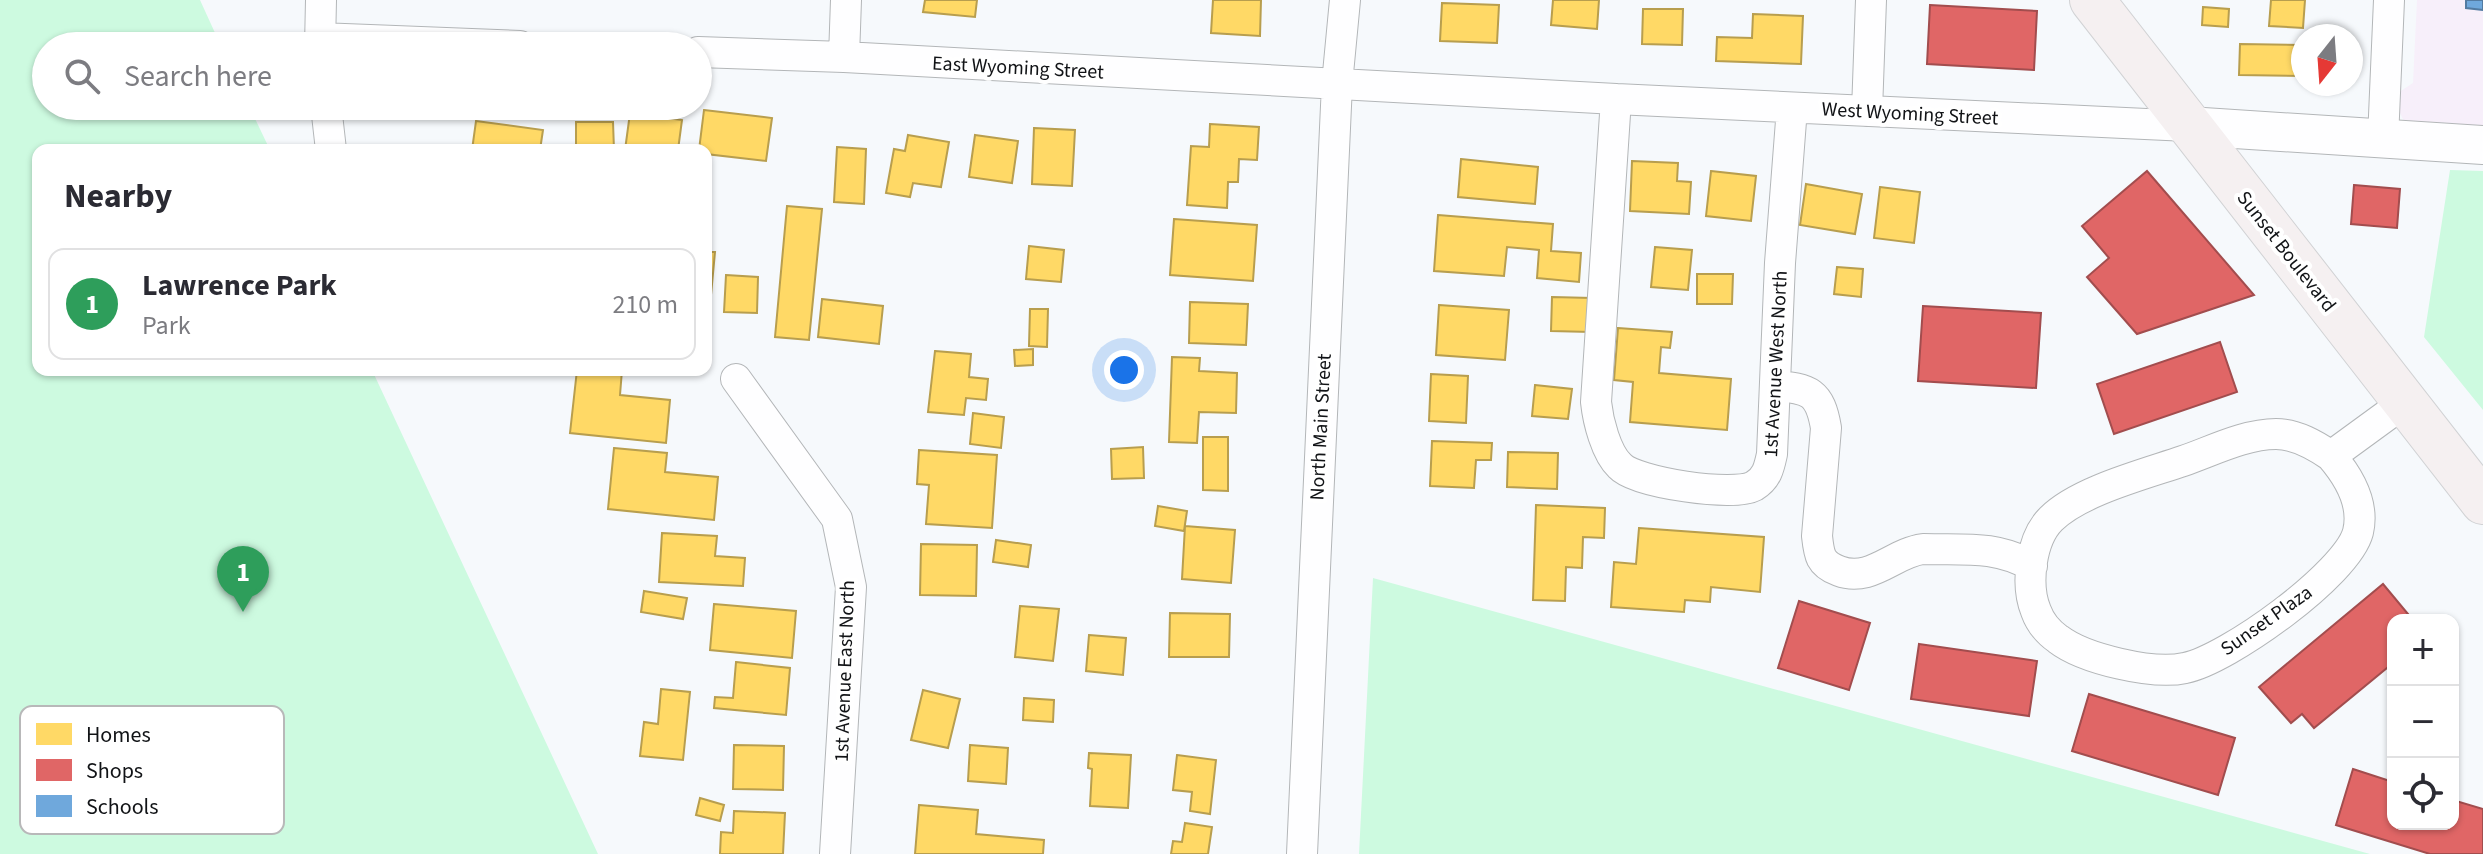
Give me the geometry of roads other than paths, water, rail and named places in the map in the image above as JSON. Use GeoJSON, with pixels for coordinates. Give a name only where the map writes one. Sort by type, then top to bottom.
{"type":"FeatureCollection","features":[{"type":"Feature","properties":{"kind":"main road","name":"Sunset Boulevard"},"geometry":{"type":"LineString","coordinates":[[2092,0],[2483,502]]}},
{"type":"Feature","properties":{"kind":"street"},"geometry":{"type":"LineString","coordinates":[[319,32],[321,0]]}},
{"type":"Feature","properties":{"kind":"street"},"geometry":{"type":"LineString","coordinates":[[844,57],[846,0]]}},
{"type":"Feature","properties":{"kind":"street","name":"North Main Street"},"geometry":{"type":"LineString","coordinates":[[1302,854],[1337,84],[1345,0]]}},
{"type":"Feature","properties":{"kind":"street"},"geometry":{"type":"LineString","coordinates":[[1867,111],[1871,0]]}},
{"type":"Feature","properties":{"kind":"street"},"geometry":{"type":"LineString","coordinates":[[2383,139],[2389,0]]}},
{"type":"Feature","properties":{"kind":"street","name":"East Wyoming Street"},"geometry":{"type":"LineString","coordinates":[[712,52],[1337,84]]}},
{"type":"Feature","properties":{"kind":"street","name":"West Wyoming Street"},"geometry":{"type":"LineString","coordinates":[[1337,84],[2188,126],[2483,145]]}},
{"type":"Feature","properties":{"kind":"street","name":"1st Avenue West North"},"geometry":{"type":"LineString","coordinates":[[1616,99],[1596,402],[1598,421],[1620,467],[1636,476],[1737,491],[1752,487],[1768,471],[1772,454],[1780,263],[1792,108]]}},
{"type":"Feature","properties":{"kind":"street"},"geometry":{"type":"LineString","coordinates":[[328,120],[330,144]]}},
{"type":"Feature","properties":{"kind":"street","name":"1st Avenue East North"},"geometry":{"type":"LineString","coordinates":[[736,379],[837,519],[846,560],[851,587],[835,854]]}},
{"type":"Feature","properties":{"kind":"street"},"geometry":{"type":"LineString","coordinates":[[1775,386],[1800,387],[1810,391],[1823,412],[1826,428],[1817,536],[1819,552],[1827,566],[1850,575],[1863,574],[1913,550],[1923,549],[2000,552],[2032,566]]}},
{"type":"Feature","properties":{"kind":"street"},"geometry":{"type":"LineString","coordinates":[[2331,456],[2405,402]]}},
{"type":"Feature","properties":{"kind":"street","name":"Sunset Plaza"},"geometry":{"type":"LineString","coordinates":[[2273,434],[2291,435],[2331,456],[2343,470],[2358,501],[2358,532],[2351,547],[2286,610],[2230,649],[2186,668],[2156,669],[2091,655],[2055,638],[2039,618],[2034,606],[2032,566],[2041,533],[2063,509],[2099,490],[2233,443],[2273,434]]}},
{"type":"Feature","properties":{"kind":"place","name":"Lawrence Park"},"geometry":{"type":"Point","coordinates":[243,612]}}]}
